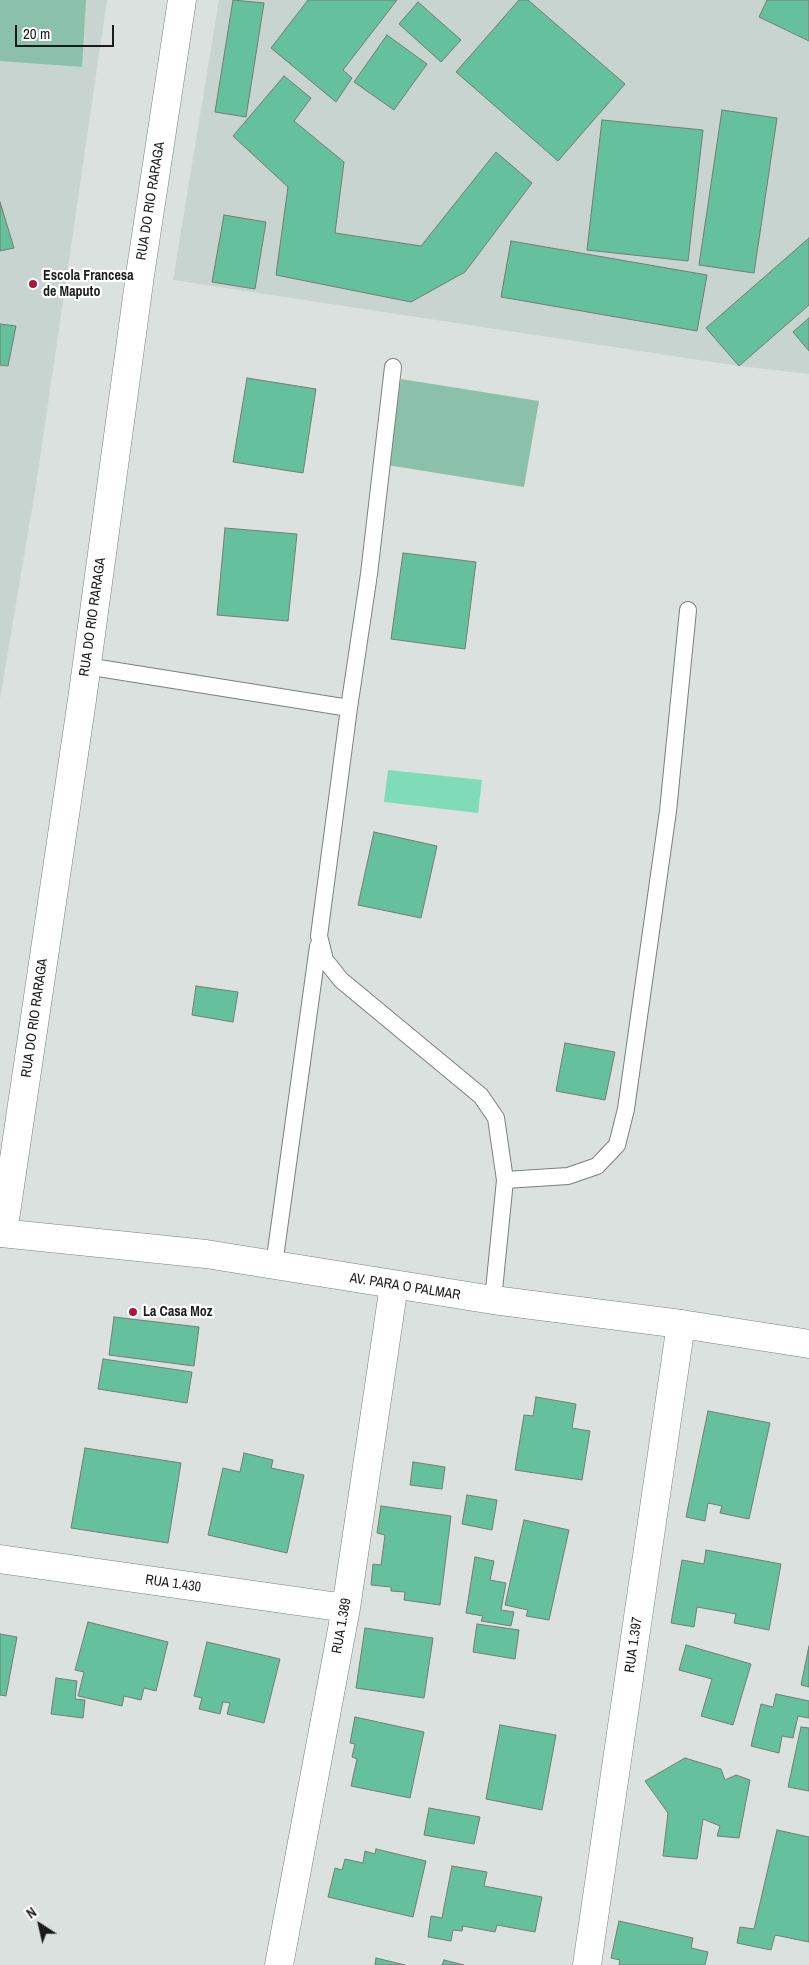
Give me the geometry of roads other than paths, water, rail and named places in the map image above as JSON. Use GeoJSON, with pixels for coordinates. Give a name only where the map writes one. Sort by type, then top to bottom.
{"type":"FeatureCollection","features":[{"type":"Feature","properties":{"kind":"street","name":"RUA DO RIO RARAGA"},"geometry":{"type":"LineString","coordinates":[[1,1233],[86,666],[140,275],[182,0]]}},
{"type":"Feature","properties":{"kind":"street","name":"AV. PARA O PALMAR"},"geometry":{"type":"LineString","coordinates":[[1,1233],[206,1254],[493,1300],[681,1324],[809,1344]]}},
{"type":"Feature","properties":{"kind":"street","name":"RUA 1.389"},"geometry":{"type":"LineString","coordinates":[[279,1965],[346,1608],[394,1285]]}},
{"type":"Feature","properties":{"kind":"street","name":"RUA 1.397"},"geometry":{"type":"LineString","coordinates":[[587,1965],[681,1324]]}},
{"type":"Feature","properties":{"kind":"street","name":"RUA 1.430"},"geometry":{"type":"LineString","coordinates":[[0,1559],[346,1608]]}},
{"type":"Feature","properties":{"kind":"lane"},"geometry":{"type":"LineString","coordinates":[[274,1265],[320,936],[349,708],[369,574],[393,366]]}},
{"type":"Feature","properties":{"kind":"lane"},"geometry":{"type":"LineString","coordinates":[[505,1180],[568,1176],[597,1166],[617,1145],[626,1109],[668,811],[688,610]]}},
{"type":"Feature","properties":{"kind":"lane"},"geometry":{"type":"LineString","coordinates":[[86,666],[349,708]]}},
{"type":"Feature","properties":{"kind":"lane"},"geometry":{"type":"LineString","coordinates":[[320,936],[325,960],[341,980],[481,1096],[496,1118],[505,1180],[493,1300]]}},
{"type":"Feature","properties":{"kind":"place","name":"Escola Francesa de Maputo"},"geometry":{"type":"Point","coordinates":[33,284]}},
{"type":"Feature","properties":{"kind":"place","name":"La Casa Moz"},"geometry":{"type":"Point","coordinates":[133,1312]}}]}
